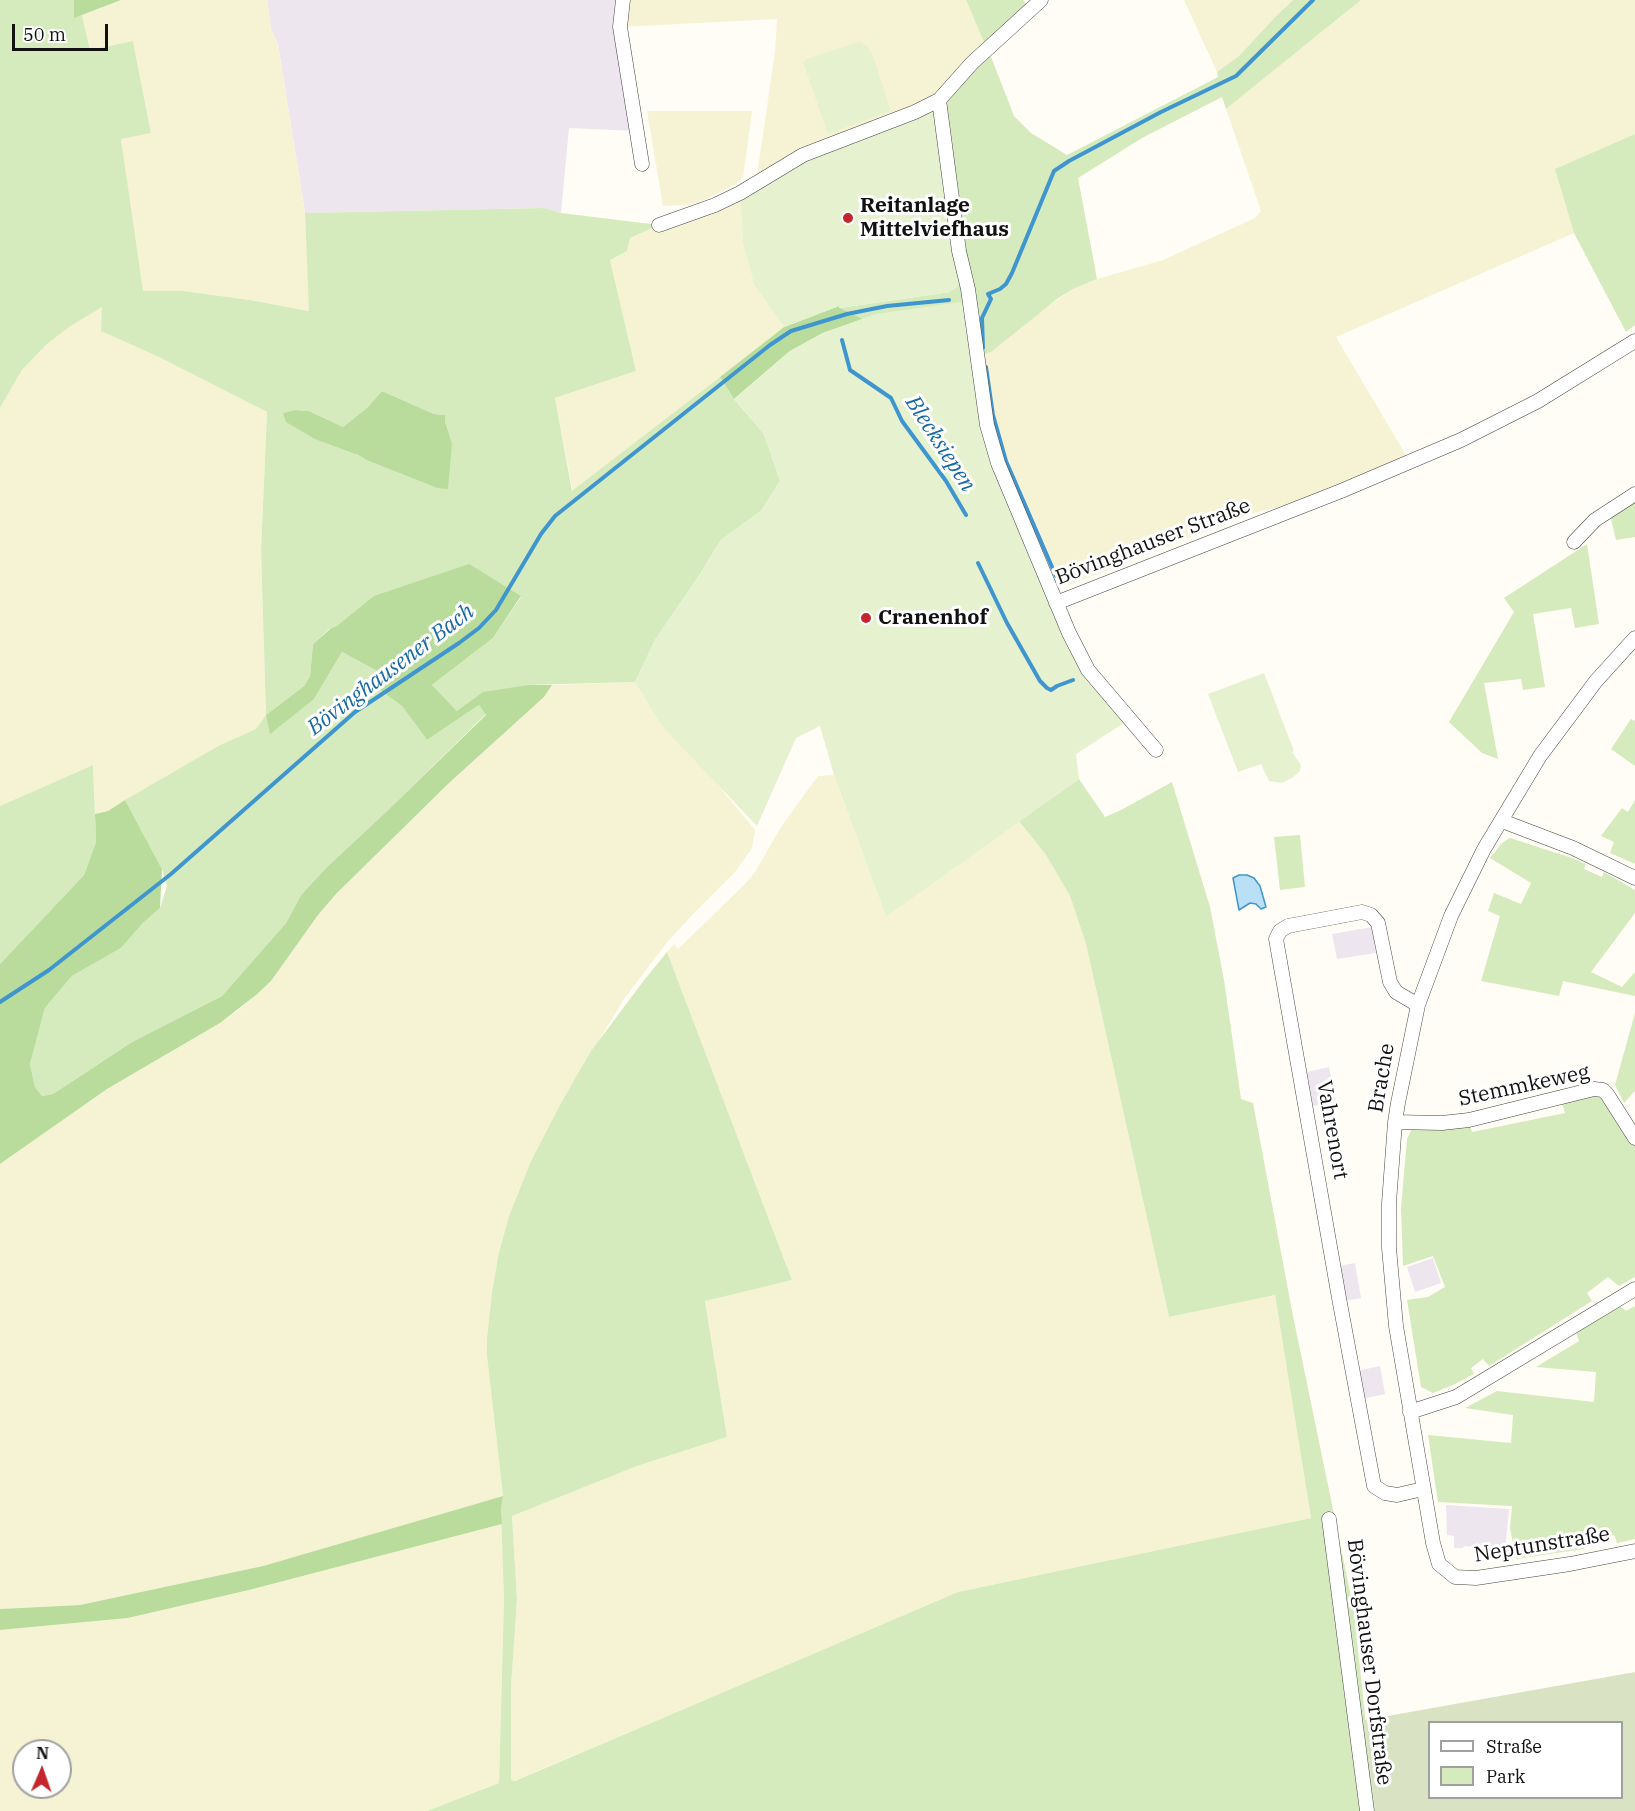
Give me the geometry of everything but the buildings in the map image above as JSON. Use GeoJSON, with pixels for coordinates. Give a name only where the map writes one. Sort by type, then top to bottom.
{"type":"FeatureCollection","features":[{"type":"Feature","properties":{"kind":"street"},"geometry":{"type":"LineString","coordinates":[[623,0],[620,27],[642,164]]}},
{"type":"Feature","properties":{"kind":"street"},"geometry":{"type":"LineString","coordinates":[[658,225],[715,205],[740,193],[803,155],[915,112],[939,100],[972,63],[1041,0]]}},
{"type":"Feature","properties":{"kind":"street","name":"Bövinghauser Straße"},"geometry":{"type":"LineString","coordinates":[[939,100],[959,251],[968,289],[987,425],[998,463],[1056,603],[1341,492],[1461,440],[1547,395],[1635,341]]}},
{"type":"Feature","properties":{"kind":"street"},"geometry":{"type":"LineString","coordinates":[[1575,542],[1595,520],[1635,494]]}},
{"type":"Feature","properties":{"kind":"street"},"geometry":{"type":"LineString","coordinates":[[1056,603],[1088,670],[1156,750]]}},
{"type":"Feature","properties":{"kind":"street","name":"Brache"},"geometry":{"type":"LineString","coordinates":[[1455,1577],[1439,1564],[1433,1543],[1396,1326],[1389,1248],[1389,1203],[1395,1122],[1419,1005],[1451,915],[1484,849],[1540,756],[1606,669],[1635,639]]}},
{"type":"Feature","properties":{"kind":"street"},"geometry":{"type":"LineString","coordinates":[[1502,821],[1573,848],[1635,878]]}},
{"type":"Feature","properties":{"kind":"street","name":"Vahrenort"},"geometry":{"type":"LineString","coordinates":[[1419,1005],[1396,992],[1390,982],[1378,923],[1371,915],[1362,912],[1288,926],[1280,931],[1276,939],[1374,1486],[1385,1493],[1397,1495],[1423,1489]]}},
{"type":"Feature","properties":{"kind":"street","name":"Stemmkeweg"},"geometry":{"type":"LineString","coordinates":[[1395,1122],[1442,1123],[1469,1120],[1594,1089],[1603,1090],[1607,1094],[1635,1138]]}},
{"type":"Feature","properties":{"kind":"street"},"geometry":{"type":"LineString","coordinates":[[1410,1412],[1456,1396],[1635,1289]]}},
{"type":"Feature","properties":{"kind":"street","name":"Bövinghauser Dorfstraße"},"geometry":{"type":"LineString","coordinates":[[1329,1519],[1367,1811]]}},
{"type":"Feature","properties":{"kind":"street","name":"Neptunstraße"},"geometry":{"type":"LineString","coordinates":[[1455,1577],[1487,1577],[1635,1551]]}},
{"type":"Feature","properties":{"kind":"shaded area"},"geometry":{"type":"Polygon","coordinates":[[[121,0],[267,0],[271,29],[278,45],[305,213],[310,311],[183,291],[142,291],[121,139],[151,132],[133,41],[90,50],[82,15],[121,0]]]}},
{"type":"Feature","properties":{"kind":"shaded area"},"geometry":{"type":"Polygon","coordinates":[[[267,0],[623,0],[637,131],[569,128],[561,213],[544,208],[305,213],[278,45],[271,29],[267,0]]]}},
{"type":"Feature","properties":{"kind":"shaded area"},"geometry":{"type":"Polygon","coordinates":[[[623,0],[966,0],[987,49],[939,100],[756,182],[775,52],[777,19],[620,27],[623,0]]]}},
{"type":"Feature","properties":{"kind":"shaded area"},"geometry":{"type":"Polygon","coordinates":[[[1184,0],[1293,0],[1239,56],[1217,72],[1184,0]]]}},
{"type":"Feature","properties":{"kind":"shaded area"},"geometry":{"type":"Polygon","coordinates":[[[1361,0],[1635,0],[1635,134],[1556,169],[1574,233],[1336,337],[1410,462],[1341,491],[1250,514],[1064,587],[1010,461],[998,463],[976,356],[1073,289],[1097,279],[1163,260],[1255,218],[1261,211],[1226,109],[1361,0]]]}},
{"type":"Feature","properties":{"kind":"shaded area"},"geometry":{"type":"Polygon","coordinates":[[[647,111],[752,111],[743,178],[706,199],[689,205],[663,206],[647,111]]]}},
{"type":"Feature","properties":{"kind":"shaded area"},"geometry":{"type":"Polygon","coordinates":[[[740,193],[743,243],[754,285],[784,327],[573,492],[555,398],[636,371],[610,260],[627,251],[630,238],[740,193]]]}},
{"type":"Feature","properties":{"kind":"shaded area"},"geometry":{"type":"Polygon","coordinates":[[[102,306],[102,331],[267,412],[261,550],[266,715],[256,729],[220,745],[108,811],[95,814],[93,765],[0,806],[0,408],[22,370],[47,344],[102,306]]]}},
{"type":"Feature","properties":{"kind":"shaded area"},"geometry":{"type":"Polygon","coordinates":[[[635,682],[661,725],[704,768],[755,830],[752,848],[735,872],[668,941],[624,999],[561,1103],[531,1161],[509,1216],[499,1252],[487,1356],[503,1496],[263,1566],[80,1605],[0,1609],[0,1164],[107,1089],[240,1009],[271,981],[318,915],[336,894],[449,783],[544,697],[552,685],[635,682]]]}},
{"type":"Feature","properties":{"kind":"shaded area"},"geometry":{"type":"Polygon","coordinates":[[[834,775],[886,917],[1019,821],[1046,855],[1070,896],[1086,944],[1169,1317],[1275,1295],[1311,1518],[958,1592],[514,1781],[511,1780],[511,1688],[517,1599],[512,1516],[637,1466],[727,1437],[705,1300],[792,1280],[667,952],[674,944],[678,949],[745,884],[755,872],[781,827],[818,776],[834,775]]]}},
{"type":"Feature","properties":{"kind":"shaded area"},"geometry":{"type":"Polygon","coordinates":[[[1372,927],[1376,953],[1337,959],[1332,934],[1372,927]]]}},
{"type":"Feature","properties":{"kind":"shaded area"},"geometry":{"type":"Polygon","coordinates":[[[1329,1067],[1336,1102],[1313,1106],[1307,1072],[1329,1067]]]}},
{"type":"Feature","properties":{"kind":"shaded area"},"geometry":{"type":"Polygon","coordinates":[[[1433,1258],[1441,1283],[1415,1292],[1407,1267],[1433,1258]]]}},
{"type":"Feature","properties":{"kind":"shaded area"},"geometry":{"type":"Polygon","coordinates":[[[1355,1263],[1361,1298],[1344,1301],[1338,1266],[1355,1263]]]}},
{"type":"Feature","properties":{"kind":"shaded area"},"geometry":{"type":"Polygon","coordinates":[[[1380,1366],[1385,1394],[1362,1399],[1357,1371],[1380,1366]]]}},
{"type":"Feature","properties":{"kind":"shaded area"},"geometry":{"type":"Polygon","coordinates":[[[1446,1505],[1509,1509],[1505,1550],[1464,1546],[1454,1548],[1454,1536],[1447,1535],[1446,1505]]]}},
{"type":"Feature","properties":{"kind":"shaded area"},"geometry":{"type":"Polygon","coordinates":[[[502,1524],[504,1599],[499,1783],[427,1811],[0,1811],[0,1630],[128,1618],[249,1590],[502,1524]]]}},
{"type":"Feature","properties":{"kind":"green space"},"geometry":{"type":"Polygon","coordinates":[[[0,0],[74,0],[74,17],[82,15],[90,50],[133,41],[151,133],[121,139],[143,291],[183,291],[309,311],[305,213],[544,208],[561,213],[659,225],[630,238],[627,251],[610,260],[636,371],[555,398],[572,491],[720,377],[734,399],[764,434],[780,481],[761,511],[721,540],[655,640],[635,682],[529,685],[457,711],[432,685],[493,638],[521,597],[503,586],[329,629],[313,644],[310,676],[304,686],[266,715],[261,550],[267,412],[159,357],[101,331],[102,307],[72,325],[47,344],[22,370],[0,408],[0,0]],[[382,391],[367,408],[343,427],[309,411],[295,410],[284,413],[366,460],[437,488],[452,443],[445,415],[434,414],[382,391]]]}},
{"type":"Feature","properties":{"kind":"green space"},"geometry":{"type":"Polygon","coordinates":[[[74,0],[121,0],[74,18],[74,0]]]}},
{"type":"Feature","properties":{"kind":"green space"},"geometry":{"type":"Polygon","coordinates":[[[966,0],[1023,0],[1031,9],[988,49],[1014,116],[1031,133],[1067,155],[1218,77],[1217,72],[1239,56],[1293,0],[1361,0],[1226,109],[1222,97],[1142,138],[1078,178],[1097,279],[1057,299],[991,352],[976,356],[877,314],[863,319],[839,308],[950,292],[939,100],[987,49],[966,0]]]}},
{"type":"Feature","properties":{"kind":"green space"},"geometry":{"type":"Polygon","coordinates":[[[860,42],[866,45],[872,53],[891,111],[828,134],[803,62],[860,42]]]}},
{"type":"Feature","properties":{"kind":"green space","name":"Reitanlage Mittelviefhaus"},"geometry":{"type":"Polygon","coordinates":[[[939,100],[966,281],[950,292],[839,308],[839,306],[784,327],[754,285],[743,243],[740,193],[756,182],[939,100]]]}},
{"type":"Feature","properties":{"kind":"green space"},"geometry":{"type":"Polygon","coordinates":[[[1635,134],[1635,325],[1626,332],[1574,233],[1555,169],[1635,134]]]}},
{"type":"Feature","properties":{"kind":"green space","name":"Cranenhof"},"geometry":{"type":"Polygon","coordinates":[[[969,301],[987,425],[1069,633],[1130,719],[1076,754],[1079,779],[886,917],[834,775],[820,726],[796,738],[757,826],[661,725],[635,682],[655,640],[721,540],[761,511],[780,481],[764,434],[734,399],[790,351],[823,333],[876,314],[969,301]]]}},
{"type":"Feature","properties":{"kind":"green space"},"geometry":{"type":"Polygon","coordinates":[[[839,306],[863,319],[823,333],[790,351],[734,399],[720,377],[784,327],[839,306]]]}},
{"type":"Feature","properties":{"kind":"green space"},"geometry":{"type":"Polygon","coordinates":[[[382,391],[434,414],[445,415],[452,443],[448,489],[437,488],[315,439],[286,422],[283,413],[295,410],[309,411],[343,427],[367,408],[382,391]]]}},
{"type":"Feature","properties":{"kind":"green space"},"geometry":{"type":"Polygon","coordinates":[[[1635,500],[1635,537],[1616,540],[1610,515],[1635,500]]]}},
{"type":"Feature","properties":{"kind":"green space"},"geometry":{"type":"Polygon","coordinates":[[[1587,544],[1599,624],[1575,628],[1571,608],[1533,614],[1545,687],[1523,690],[1521,679],[1484,683],[1498,759],[1482,753],[1449,722],[1514,612],[1504,598],[1587,544]]]}},
{"type":"Feature","properties":{"kind":"green space"},"geometry":{"type":"Polygon","coordinates":[[[469,564],[521,596],[493,638],[432,685],[457,711],[483,692],[529,685],[552,685],[544,697],[449,783],[336,894],[318,915],[271,981],[256,995],[220,1023],[107,1089],[0,1164],[0,964],[84,875],[96,842],[95,814],[108,811],[125,800],[162,869],[160,908],[121,948],[72,976],[45,1008],[30,1064],[35,1087],[42,1096],[53,1094],[132,1042],[222,996],[286,923],[301,895],[326,868],[486,715],[479,705],[427,740],[402,706],[376,687],[380,683],[379,672],[342,652],[314,699],[270,734],[266,715],[304,686],[310,676],[313,644],[374,596],[469,564]]]}},
{"type":"Feature","properties":{"kind":"green space"},"geometry":{"type":"Polygon","coordinates":[[[342,652],[379,672],[381,676],[377,687],[402,706],[427,740],[479,705],[486,714],[326,868],[301,895],[286,923],[222,996],[132,1042],[53,1094],[42,1096],[35,1087],[30,1064],[45,1008],[72,976],[121,948],[160,908],[167,886],[162,869],[125,800],[220,745],[256,729],[266,715],[314,699],[342,652]]]}},
{"type":"Feature","properties":{"kind":"green space"},"geometry":{"type":"Polygon","coordinates":[[[1264,673],[1294,751],[1292,752],[1301,765],[1300,771],[1282,783],[1269,781],[1261,764],[1238,772],[1208,694],[1264,673]]]}},
{"type":"Feature","properties":{"kind":"green space"},"geometry":{"type":"Polygon","coordinates":[[[1631,719],[1635,721],[1635,766],[1611,749],[1631,719]]]}},
{"type":"Feature","properties":{"kind":"green space"},"geometry":{"type":"Polygon","coordinates":[[[93,765],[96,842],[84,875],[0,964],[0,806],[93,765]]]}},
{"type":"Feature","properties":{"kind":"green space"},"geometry":{"type":"Polygon","coordinates":[[[1079,779],[1105,817],[1172,782],[1210,907],[1224,980],[1241,1099],[1253,1103],[1292,1311],[1354,1611],[1375,1811],[427,1811],[499,1783],[504,1599],[501,1510],[503,1496],[487,1339],[499,1252],[509,1216],[531,1161],[591,1051],[667,952],[792,1280],[705,1301],[727,1437],[637,1466],[512,1516],[517,1599],[511,1688],[511,1780],[515,1781],[958,1592],[1311,1518],[1275,1295],[1169,1317],[1086,944],[1070,896],[1046,855],[1019,821],[1079,779]]]}},
{"type":"Feature","properties":{"kind":"green space"},"geometry":{"type":"Polygon","coordinates":[[[1635,800],[1635,864],[1610,853],[1614,842],[1601,836],[1622,808],[1628,812],[1635,800]]]}},
{"type":"Feature","properties":{"kind":"green space"},"geometry":{"type":"Polygon","coordinates":[[[1300,835],[1305,887],[1280,890],[1274,837],[1300,835]]]}},
{"type":"Feature","properties":{"kind":"green space"},"geometry":{"type":"Polygon","coordinates":[[[1510,838],[1572,858],[1586,864],[1584,869],[1602,877],[1604,872],[1635,890],[1635,913],[1591,972],[1622,987],[1635,972],[1635,996],[1563,981],[1559,996],[1481,981],[1500,916],[1488,911],[1494,893],[1521,904],[1531,883],[1490,858],[1502,843],[1510,838]]]}},
{"type":"Feature","properties":{"kind":"green space"},"geometry":{"type":"Polygon","coordinates":[[[1635,1013],[1635,1091],[1624,1103],[1615,1085],[1635,1013]]]}},
{"type":"Feature","properties":{"kind":"green space"},"geometry":{"type":"Polygon","coordinates":[[[1591,1094],[1605,1099],[1635,1145],[1635,1277],[1619,1286],[1608,1277],[1587,1293],[1592,1301],[1489,1366],[1483,1359],[1471,1368],[1474,1374],[1453,1385],[1433,1393],[1421,1387],[1407,1300],[1428,1297],[1445,1287],[1433,1256],[1403,1266],[1401,1208],[1407,1139],[1414,1124],[1470,1125],[1472,1132],[1565,1113],[1562,1103],[1591,1094]]]}},
{"type":"Feature","properties":{"kind":"green space"},"geometry":{"type":"Polygon","coordinates":[[[1617,1303],[1626,1311],[1635,1306],[1635,1539],[1617,1543],[1614,1535],[1582,1539],[1584,1549],[1516,1559],[1510,1528],[1512,1506],[1438,1502],[1428,1435],[1511,1443],[1513,1415],[1465,1408],[1497,1391],[1594,1402],[1596,1372],[1536,1367],[1579,1341],[1575,1330],[1617,1303]]]}},
{"type":"Feature","properties":{"kind":"green space"},"geometry":{"type":"Polygon","coordinates":[[[503,1496],[502,1524],[249,1590],[128,1618],[0,1630],[0,1609],[80,1605],[263,1566],[503,1496]]]}},
{"type":"Feature","properties":{"kind":"green space"},"geometry":{"type":"Polygon","coordinates":[[[1635,1672],[1635,1811],[1375,1811],[1365,1720],[1635,1672]]]}},
{"type":"Feature","properties":{"kind":"water"},"geometry":{"type":"Polygon","coordinates":[[[1239,875],[1254,878],[1260,886],[1266,907],[1261,909],[1256,904],[1250,903],[1239,910],[1233,878],[1239,875]]]}},
{"type":"Feature","properties":{"kind":"waterway","name":"Bövinghausener Bach"},"geometry":{"type":"LineString","coordinates":[[983,348],[982,318],[991,299],[988,294],[1006,284],[1012,273],[1054,171],[1161,112],[1236,76],[1313,0]]}},
{"type":"Feature","properties":{"kind":"waterway","name":"Bövinghausener Bach"},"geometry":{"type":"LineString","coordinates":[[0,1002],[49,970],[171,874],[355,712],[479,628],[496,610],[541,534],[555,516],[770,345],[791,331],[847,314],[887,306],[949,300]]}},
{"type":"Feature","properties":{"kind":"waterway","name":"Blecksiepen"},"geometry":{"type":"LineString","coordinates":[[842,340],[850,370],[891,398],[902,421],[946,481],[966,515]]}},
{"type":"Feature","properties":{"kind":"waterway"},"geometry":{"type":"LineString","coordinates":[[986,367],[993,415],[1006,461],[1056,576]]}},
{"type":"Feature","properties":{"kind":"waterway","name":"Blecksiepen"},"geometry":{"type":"LineString","coordinates":[[978,563],[1007,623],[1040,681],[1051,690],[1073,680]]}},
{"type":"Feature","properties":{"kind":"place","name":"Reitanlage Mittelviefhaus"},"geometry":{"type":"Point","coordinates":[848,218]}},
{"type":"Feature","properties":{"kind":"place","name":"Cranenhof"},"geometry":{"type":"Point","coordinates":[866,618]}}]}
